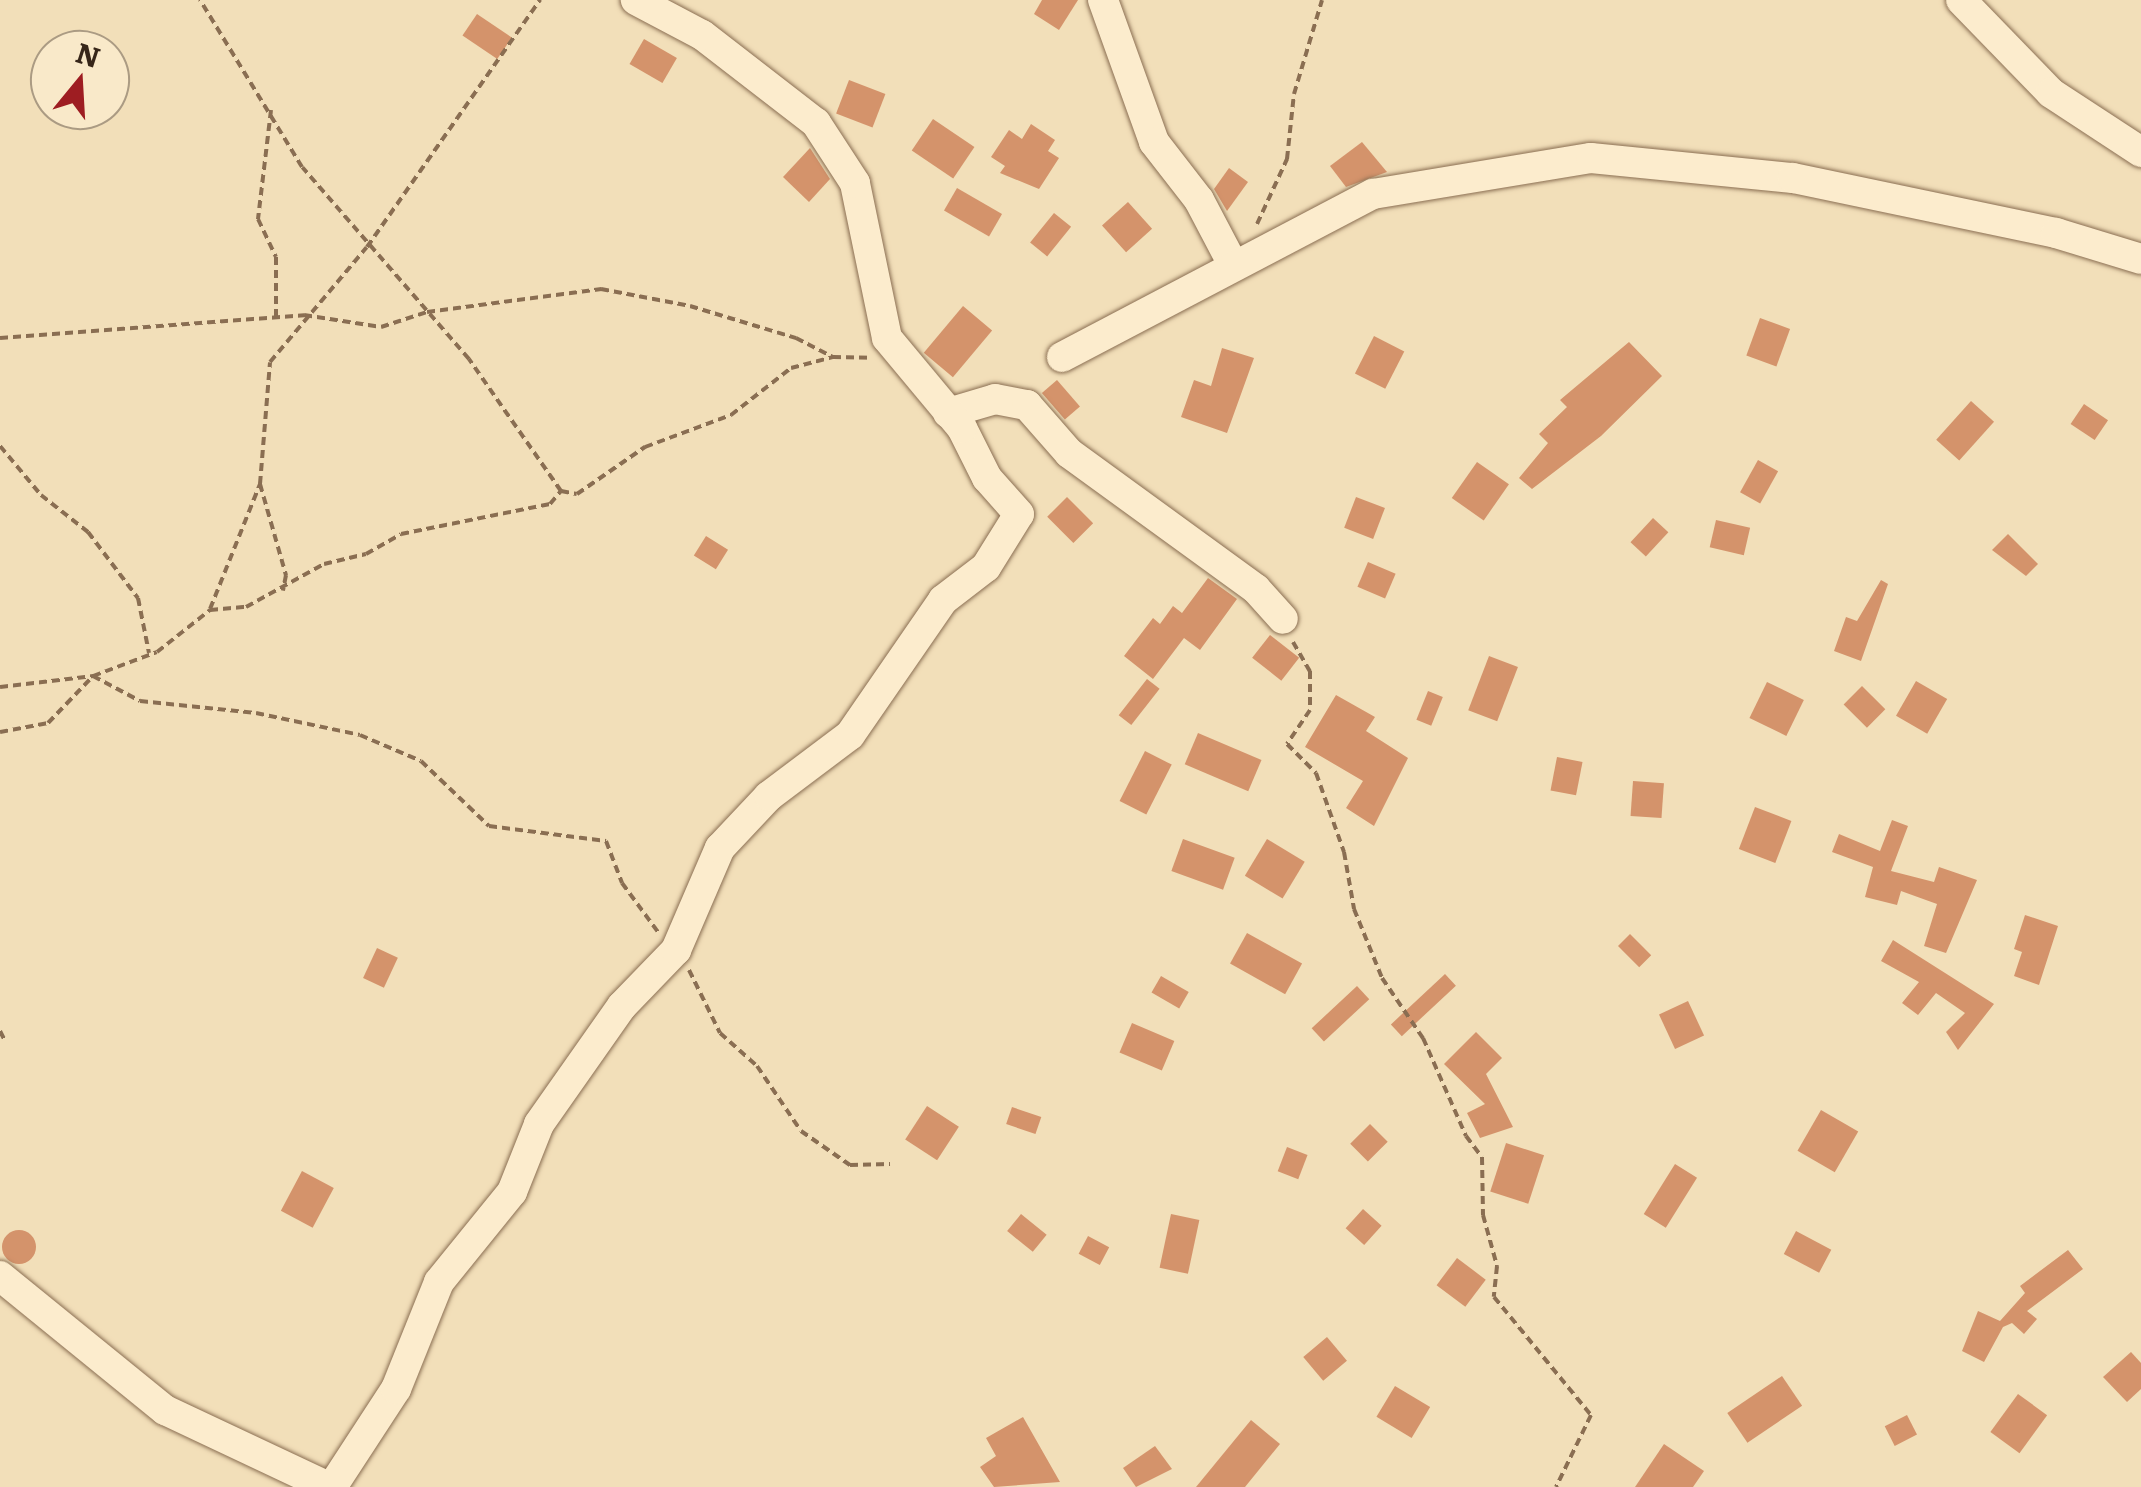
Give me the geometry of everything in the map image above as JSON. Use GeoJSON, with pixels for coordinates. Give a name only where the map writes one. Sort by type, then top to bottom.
{"type":"FeatureCollection","features":[{"type":"Feature","properties":{"kind":"street"},"geometry":{"type":"LineString","coordinates":[[0,1276],[165,1410],[330,1487],[396,1389],[439,1282],[512,1192],[539,1124],[622,1006],[676,950],[720,848],[769,796],[850,735],[888,689],[914,637],[943,600],[986,567],[1019,514],[987,478],[948,412],[888,338],[871,276],[855,182],[816,122],[702,35],[636,0]]}},
{"type":"Feature","properties":{"kind":"street"},"geometry":{"type":"LineString","coordinates":[[1103,0],[1154,142],[1199,200],[1230,259]]}},
{"type":"Feature","properties":{"kind":"street"},"geometry":{"type":"LineString","coordinates":[[1961,0],[2051,93],[2141,152]]}},
{"type":"Feature","properties":{"kind":"street"},"geometry":{"type":"LineString","coordinates":[[1062,357],[1373,194],[1591,158],[1793,178],[2056,233],[2141,259]]}},
{"type":"Feature","properties":{"kind":"street"},"geometry":{"type":"LineString","coordinates":[[948,412],[996,400],[1027,405],[1068,453],[1256,589],[1283,619]]}},
{"type":"Feature","properties":{"kind":"path"},"geometry":{"type":"LineString","coordinates":[[200,0],[271,110],[302,167],[367,246],[469,358],[561,492],[577,494],[646,447],[731,415],[790,368],[833,357],[900,356]]}},
{"type":"Feature","properties":{"kind":"path"},"geometry":{"type":"LineString","coordinates":[[0,687],[93,676],[149,656],[210,610],[260,484],[270,362],[304,315],[367,246],[540,0]]}},
{"type":"Feature","properties":{"kind":"path"},"geometry":{"type":"LineString","coordinates":[[1255,228],[1287,158],[1294,94],[1322,0]]}},
{"type":"Feature","properties":{"kind":"path"},"geometry":{"type":"LineString","coordinates":[[271,110],[258,219],[276,257],[276,320]]}},
{"type":"Feature","properties":{"kind":"path"},"geometry":{"type":"LineString","coordinates":[[0,338],[304,315],[382,327],[427,312],[601,290],[634,293],[796,338],[833,357]]}},
{"type":"Feature","properties":{"kind":"path"},"geometry":{"type":"LineString","coordinates":[[1,445],[41,496],[88,532],[138,598],[152,641],[149,656]]}},
{"type":"Feature","properties":{"kind":"path"},"geometry":{"type":"LineString","coordinates":[[260,484],[286,575],[282,592]]}},
{"type":"Feature","properties":{"kind":"path"},"geometry":{"type":"LineString","coordinates":[[210,610],[246,607],[282,592],[324,564],[366,554],[402,534],[554,502],[561,492]]}},
{"type":"Feature","properties":{"kind":"path"},"geometry":{"type":"LineString","coordinates":[[1283,619],[1310,671],[1310,710],[1287,744],[1316,773],[1344,852],[1354,909],[1382,978],[1423,1038],[1482,1157],[1483,1216],[1497,1266],[1494,1297],[1591,1415],[1556,1487]]}},
{"type":"Feature","properties":{"kind":"path"},"geometry":{"type":"LineString","coordinates":[[93,676],[140,700],[256,713],[360,735],[421,761],[490,826],[606,841],[640,914],[676,950],[720,1033],[757,1066],[801,1130],[850,1165],[890,1164]]}},
{"type":"Feature","properties":{"kind":"path"},"geometry":{"type":"LineString","coordinates":[[0,732],[48,723],[93,676]]}},
{"type":"Feature","properties":{"kind":"path"},"geometry":{"type":"LineString","coordinates":[[0,1031],[4,1039]]}},
{"type":"Feature","properties":{"kind":"building"},"geometry":{"type":"Polygon","coordinates":[[[1042,0],[1078,0],[1059,30],[1034,14],[1042,0]]]}},
{"type":"Feature","properties":{"kind":"building"},"geometry":{"type":"Polygon","coordinates":[[[477,14],[512,37],[497,59],[462,36],[477,14]]]}},
{"type":"Feature","properties":{"kind":"building"},"geometry":{"type":"Polygon","coordinates":[[[644,39],[677,58],[662,83],[630,64],[644,39]]]}},
{"type":"Feature","properties":{"kind":"building"},"geometry":{"type":"Polygon","coordinates":[[[849,80],[885,94],[873,128],[836,114],[849,80]]]}},
{"type":"Feature","properties":{"kind":"building"},"geometry":{"type":"Polygon","coordinates":[[[933,119],[974,147],[953,178],[912,151],[933,119]]]}},
{"type":"Feature","properties":{"kind":"building"},"geometry":{"type":"Polygon","coordinates":[[[1031,124],[1055,140],[1048,151],[1059,158],[1039,189],[1000,173],[1005,166],[991,157],[1009,130],[1022,139],[1031,124]]]}},
{"type":"Feature","properties":{"kind":"building"},"geometry":{"type":"Polygon","coordinates":[[[1362,142],[1387,172],[1346,187],[1330,166],[1362,142]]]}},
{"type":"Feature","properties":{"kind":"building"},"geometry":{"type":"Polygon","coordinates":[[[810,148],[830,179],[809,202],[783,177],[810,148]]]}},
{"type":"Feature","properties":{"kind":"building"},"geometry":{"type":"Polygon","coordinates":[[[1229,168],[1248,182],[1227,211],[1214,189],[1229,168]]]}},
{"type":"Feature","properties":{"kind":"building"},"geometry":{"type":"Polygon","coordinates":[[[957,188],[1002,214],[989,237],[944,211],[957,188]]]}},
{"type":"Feature","properties":{"kind":"building"},"geometry":{"type":"Polygon","coordinates":[[[1128,202],[1152,229],[1126,252],[1102,225],[1128,202]]]}},
{"type":"Feature","properties":{"kind":"building"},"geometry":{"type":"Polygon","coordinates":[[[1054,213],[1071,227],[1047,256],[1030,243],[1054,213]]]}},
{"type":"Feature","properties":{"kind":"building"},"geometry":{"type":"Polygon","coordinates":[[[963,306],[992,330],[953,377],[924,353],[963,306]]]}},
{"type":"Feature","properties":{"kind":"building"},"geometry":{"type":"Polygon","coordinates":[[[1760,318],[1790,329],[1776,367],[1746,356],[1760,318]]]}},
{"type":"Feature","properties":{"kind":"building"},"geometry":{"type":"Polygon","coordinates":[[[1374,336],[1404,351],[1385,389],[1355,373],[1374,336]]]}},
{"type":"Feature","properties":{"kind":"building"},"geometry":{"type":"Polygon","coordinates":[[[1629,342],[1662,376],[1601,436],[1532,489],[1519,478],[1548,443],[1539,434],[1567,407],[1560,400],[1629,342]]]}},
{"type":"Feature","properties":{"kind":"building"},"geometry":{"type":"Polygon","coordinates":[[[1222,348],[1254,358],[1227,433],[1181,417],[1194,380],[1211,386],[1222,348]]]}},
{"type":"Feature","properties":{"kind":"building"},"geometry":{"type":"Polygon","coordinates":[[[1057,380],[1080,406],[1065,420],[1042,393],[1057,380]]]}},
{"type":"Feature","properties":{"kind":"building"},"geometry":{"type":"Polygon","coordinates":[[[1971,401],[1994,422],[1959,460],[1936,440],[1971,401]]]}},
{"type":"Feature","properties":{"kind":"building"},"geometry":{"type":"Polygon","coordinates":[[[2084,404],[2108,420],[2095,440],[2071,424],[2084,404]]]}},
{"type":"Feature","properties":{"kind":"building"},"geometry":{"type":"Polygon","coordinates":[[[1758,460],[1778,471],[1760,504],[1740,492],[1758,460]]]}},
{"type":"Feature","properties":{"kind":"building"},"geometry":{"type":"Polygon","coordinates":[[[1477,462],[1509,484],[1484,520],[1452,498],[1477,462]]]}},
{"type":"Feature","properties":{"kind":"building"},"geometry":{"type":"Polygon","coordinates":[[[1067,497],[1093,523],[1073,543],[1047,517],[1067,497]]]}},
{"type":"Feature","properties":{"kind":"building"},"geometry":{"type":"Polygon","coordinates":[[[1356,497],[1385,508],[1373,539],[1344,528],[1356,497]]]}},
{"type":"Feature","properties":{"kind":"building"},"geometry":{"type":"Polygon","coordinates":[[[1653,518],[1668,532],[1646,556],[1630,542],[1653,518]]]}},
{"type":"Feature","properties":{"kind":"building"},"geometry":{"type":"Polygon","coordinates":[[[1716,520],[1750,528],[1744,555],[1710,547],[1716,520]]]}},
{"type":"Feature","properties":{"kind":"building"},"geometry":{"type":"Polygon","coordinates":[[[2008,534],[2038,564],[2026,576],[1992,550],[2008,534]]]}},
{"type":"Feature","properties":{"kind":"building"},"geometry":{"type":"Polygon","coordinates":[[[706,536],[728,550],[716,569],[694,556],[706,536]]]}},
{"type":"Feature","properties":{"kind":"building"},"geometry":{"type":"Polygon","coordinates":[[[1368,562],[1396,574],[1385,599],[1357,587],[1368,562]]]}},
{"type":"Feature","properties":{"kind":"building"},"geometry":{"type":"Polygon","coordinates":[[[1208,578],[1237,599],[1200,650],[1184,638],[1153,679],[1124,656],[1153,618],[1160,624],[1173,606],[1182,613],[1208,578]]]}},
{"type":"Feature","properties":{"kind":"building"},"geometry":{"type":"Polygon","coordinates":[[[1881,580],[1888,584],[1861,661],[1834,651],[1846,617],[1857,621],[1881,580]]]}},
{"type":"Feature","properties":{"kind":"building"},"geometry":{"type":"Polygon","coordinates":[[[1270,635],[1299,658],[1281,681],[1252,658],[1270,635]]]}},
{"type":"Feature","properties":{"kind":"building"},"geometry":{"type":"Polygon","coordinates":[[[1489,656],[1518,667],[1497,721],[1468,710],[1489,656]]]}},
{"type":"Feature","properties":{"kind":"building"},"geometry":{"type":"Polygon","coordinates":[[[1147,679],[1160,689],[1131,725],[1119,715],[1147,679]]]}},
{"type":"Feature","properties":{"kind":"building"},"geometry":{"type":"Polygon","coordinates":[[[1916,681],[1947,699],[1927,734],[1896,716],[1916,681]]]}},
{"type":"Feature","properties":{"kind":"building"},"geometry":{"type":"Polygon","coordinates":[[[1767,682],[1804,700],[1786,736],[1749,718],[1767,682]]]}},
{"type":"Feature","properties":{"kind":"building"},"geometry":{"type":"Polygon","coordinates":[[[1862,686],[1885,709],[1867,728],[1844,704],[1862,686]]]}},
{"type":"Feature","properties":{"kind":"building"},"geometry":{"type":"Polygon","coordinates":[[[1428,691],[1443,697],[1431,726],[1416,720],[1428,691]]]}},
{"type":"Feature","properties":{"kind":"building"},"geometry":{"type":"Polygon","coordinates":[[[1336,695],[1375,717],[1366,731],[1408,758],[1374,826],[1346,808],[1363,781],[1305,747],[1336,695]]]}},
{"type":"Feature","properties":{"kind":"building"},"geometry":{"type":"Polygon","coordinates":[[[1198,733],[1262,760],[1248,791],[1185,764],[1198,733]]]}},
{"type":"Feature","properties":{"kind":"building"},"geometry":{"type":"Polygon","coordinates":[[[1145,751],[1172,765],[1146,815],[1120,801],[1145,751]]]}},
{"type":"Feature","properties":{"kind":"building"},"geometry":{"type":"Polygon","coordinates":[[[1557,757],[1583,762],[1576,795],[1551,790],[1557,757]]]}},
{"type":"Feature","properties":{"kind":"building"},"geometry":{"type":"Polygon","coordinates":[[[1633,781],[1664,783],[1661,818],[1631,816],[1633,781]]]}},
{"type":"Feature","properties":{"kind":"building"},"geometry":{"type":"Polygon","coordinates":[[[1755,807],[1791,821],[1775,863],[1739,849],[1755,807]]]}},
{"type":"Feature","properties":{"kind":"building"},"geometry":{"type":"Polygon","coordinates":[[[1892,820],[1908,826],[1891,871],[1934,882],[1939,867],[1977,880],[1946,953],[1924,946],[1937,904],[1901,891],[1897,905],[1865,897],[1873,867],[1832,852],[1839,834],[1880,851],[1892,820]]]}},
{"type":"Feature","properties":{"kind":"building"},"geometry":{"type":"Polygon","coordinates":[[[1183,839],[1235,858],[1223,890],[1171,871],[1183,839]]]}},
{"type":"Feature","properties":{"kind":"building"},"geometry":{"type":"Polygon","coordinates":[[[1267,839],[1305,862],[1283,899],[1245,876],[1267,839]]]}},
{"type":"Feature","properties":{"kind":"building"},"geometry":{"type":"Polygon","coordinates":[[[2025,915],[2058,926],[2039,985],[2014,976],[2022,952],[2014,949],[2025,915]]]}},
{"type":"Feature","properties":{"kind":"building"},"geometry":{"type":"Polygon","coordinates":[[[1247,933],[1302,964],[1285,994],[1230,964],[1247,933]]]}},
{"type":"Feature","properties":{"kind":"building"},"geometry":{"type":"Polygon","coordinates":[[[1630,934],[1651,955],[1639,967],[1618,946],[1630,934]]]}},
{"type":"Feature","properties":{"kind":"building"},"geometry":{"type":"Polygon","coordinates":[[[1893,940],[1994,1004],[1958,1050],[1946,1032],[1965,1013],[1936,993],[1918,1015],[1902,1003],[1919,982],[1881,961],[1893,940]]]}},
{"type":"Feature","properties":{"kind":"building"},"geometry":{"type":"Polygon","coordinates":[[[377,948],[398,958],[384,988],[363,978],[377,948]]]}},
{"type":"Feature","properties":{"kind":"building"},"geometry":{"type":"Polygon","coordinates":[[[1445,974],[1456,986],[1402,1036],[1391,1024],[1445,974]]]}},
{"type":"Feature","properties":{"kind":"building"},"geometry":{"type":"Polygon","coordinates":[[[1161,976],[1189,992],[1179,1008],[1152,992],[1161,976]]]}},
{"type":"Feature","properties":{"kind":"building"},"geometry":{"type":"Polygon","coordinates":[[[1357,986],[1369,999],[1324,1041],[1312,1028],[1357,986]]]}},
{"type":"Feature","properties":{"kind":"building"},"geometry":{"type":"Polygon","coordinates":[[[1688,1001],[1704,1035],[1675,1049],[1659,1015],[1688,1001]]]}},
{"type":"Feature","properties":{"kind":"building"},"geometry":{"type":"Polygon","coordinates":[[[1132,1023],[1174,1041],[1162,1070],[1119,1052],[1132,1023]]]}},
{"type":"Feature","properties":{"kind":"building"},"geometry":{"type":"Polygon","coordinates":[[[1476,1032],[1502,1058],[1486,1074],[1513,1127],[1480,1138],[1467,1113],[1485,1104],[1444,1064],[1476,1032]]]}},
{"type":"Feature","properties":{"kind":"building"},"geometry":{"type":"Polygon","coordinates":[[[927,1106],[959,1127],[937,1160],[905,1140],[927,1106]]]}},
{"type":"Feature","properties":{"kind":"building"},"geometry":{"type":"Polygon","coordinates":[[[1012,1107],[1041,1117],[1035,1134],[1006,1124],[1012,1107]]]}},
{"type":"Feature","properties":{"kind":"building"},"geometry":{"type":"Polygon","coordinates":[[[1821,1110],[1858,1132],[1835,1172],[1798,1151],[1821,1110]]]}},
{"type":"Feature","properties":{"kind":"building"},"geometry":{"type":"Polygon","coordinates":[[[1370,1124],[1388,1142],[1368,1161],[1350,1144],[1370,1124]]]}},
{"type":"Feature","properties":{"kind":"building"},"geometry":{"type":"Polygon","coordinates":[[[1506,1143],[1544,1155],[1528,1204],[1490,1192],[1506,1143]]]}},
{"type":"Feature","properties":{"kind":"building"},"geometry":{"type":"Polygon","coordinates":[[[1287,1147],[1308,1155],[1298,1179],[1278,1171],[1287,1147]]]}},
{"type":"Feature","properties":{"kind":"building"},"geometry":{"type":"Polygon","coordinates":[[[1675,1164],[1697,1178],[1666,1228],[1644,1214],[1675,1164]]]}},
{"type":"Feature","properties":{"kind":"building"},"geometry":{"type":"Polygon","coordinates":[[[302,1171],[334,1188],[313,1228],[281,1211],[302,1171]]]}},
{"type":"Feature","properties":{"kind":"building"},"geometry":{"type":"Polygon","coordinates":[[[1363,1209],[1382,1226],[1364,1245],[1346,1228],[1363,1209]]]}},
{"type":"Feature","properties":{"kind":"building"},"geometry":{"type":"Polygon","coordinates":[[[1021,1214],[1047,1235],[1033,1252],[1007,1231],[1021,1214]]]}},
{"type":"Feature","properties":{"kind":"building"},"geometry":{"type":"Polygon","coordinates":[[[1171,1214],[1199,1220],[1188,1274],[1160,1268],[1171,1214]]]}},
{"type":"Feature","properties":{"kind":"building"},"geometry":{"type":"Polygon","coordinates":[[[19,1230],[31,1235],[36,1247],[31,1259],[19,1264],[7,1259],[2,1247],[7,1235],[19,1230]]]}},
{"type":"Feature","properties":{"kind":"building"},"geometry":{"type":"Polygon","coordinates":[[[1796,1231],[1831,1250],[1819,1273],[1784,1254],[1796,1231]]]}},
{"type":"Feature","properties":{"kind":"building"},"geometry":{"type":"Polygon","coordinates":[[[1088,1236],[1109,1247],[1100,1265],[1079,1254],[1088,1236]]]}},
{"type":"Feature","properties":{"kind":"building"},"geometry":{"type":"Polygon","coordinates":[[[2068,1250],[2083,1269],[2027,1311],[2037,1319],[2024,1334],[2012,1323],[2003,1327],[1984,1362],[1962,1351],[1978,1311],[2000,1321],[2025,1293],[2020,1286],[2068,1250]]]}},
{"type":"Feature","properties":{"kind":"building"},"geometry":{"type":"Polygon","coordinates":[[[1457,1258],[1486,1280],[1465,1307],[1437,1285],[1457,1258]]]}},
{"type":"Feature","properties":{"kind":"building"},"geometry":{"type":"Polygon","coordinates":[[[1327,1337],[1347,1361],[1323,1381],[1303,1357],[1327,1337]]]}},
{"type":"Feature","properties":{"kind":"building"},"geometry":{"type":"Polygon","coordinates":[[[2131,1352],[2141,1363],[2141,1389],[2127,1402],[2103,1377],[2131,1352]]]}},
{"type":"Feature","properties":{"kind":"building"},"geometry":{"type":"Polygon","coordinates":[[[1782,1376],[1802,1406],[1747,1443],[1727,1413],[1782,1376]]]}},
{"type":"Feature","properties":{"kind":"building"},"geometry":{"type":"Polygon","coordinates":[[[1395,1386],[1430,1407],[1412,1438],[1376,1417],[1395,1386]]]}},
{"type":"Feature","properties":{"kind":"building"},"geometry":{"type":"Polygon","coordinates":[[[2018,1394],[2047,1415],[2019,1453],[1990,1432],[2018,1394]]]}},
{"type":"Feature","properties":{"kind":"building"},"geometry":{"type":"Polygon","coordinates":[[[1907,1415],[1917,1435],[1895,1446],[1885,1426],[1907,1415]]]}},
{"type":"Feature","properties":{"kind":"building"},"geometry":{"type":"Polygon","coordinates":[[[1023,1417],[1060,1482],[994,1487],[980,1467],[996,1456],[986,1438],[1023,1417]]]}},
{"type":"Feature","properties":{"kind":"building"},"geometry":{"type":"Polygon","coordinates":[[[1251,1420],[1280,1444],[1245,1487],[1196,1487],[1251,1420]]]}},
{"type":"Feature","properties":{"kind":"building"},"geometry":{"type":"Polygon","coordinates":[[[1664,1444],[1704,1471],[1693,1487],[1635,1487],[1664,1444]]]}},
{"type":"Feature","properties":{"kind":"building"},"geometry":{"type":"Polygon","coordinates":[[[1155,1446],[1172,1469],[1136,1487],[1123,1468],[1155,1446]]]}}]}
